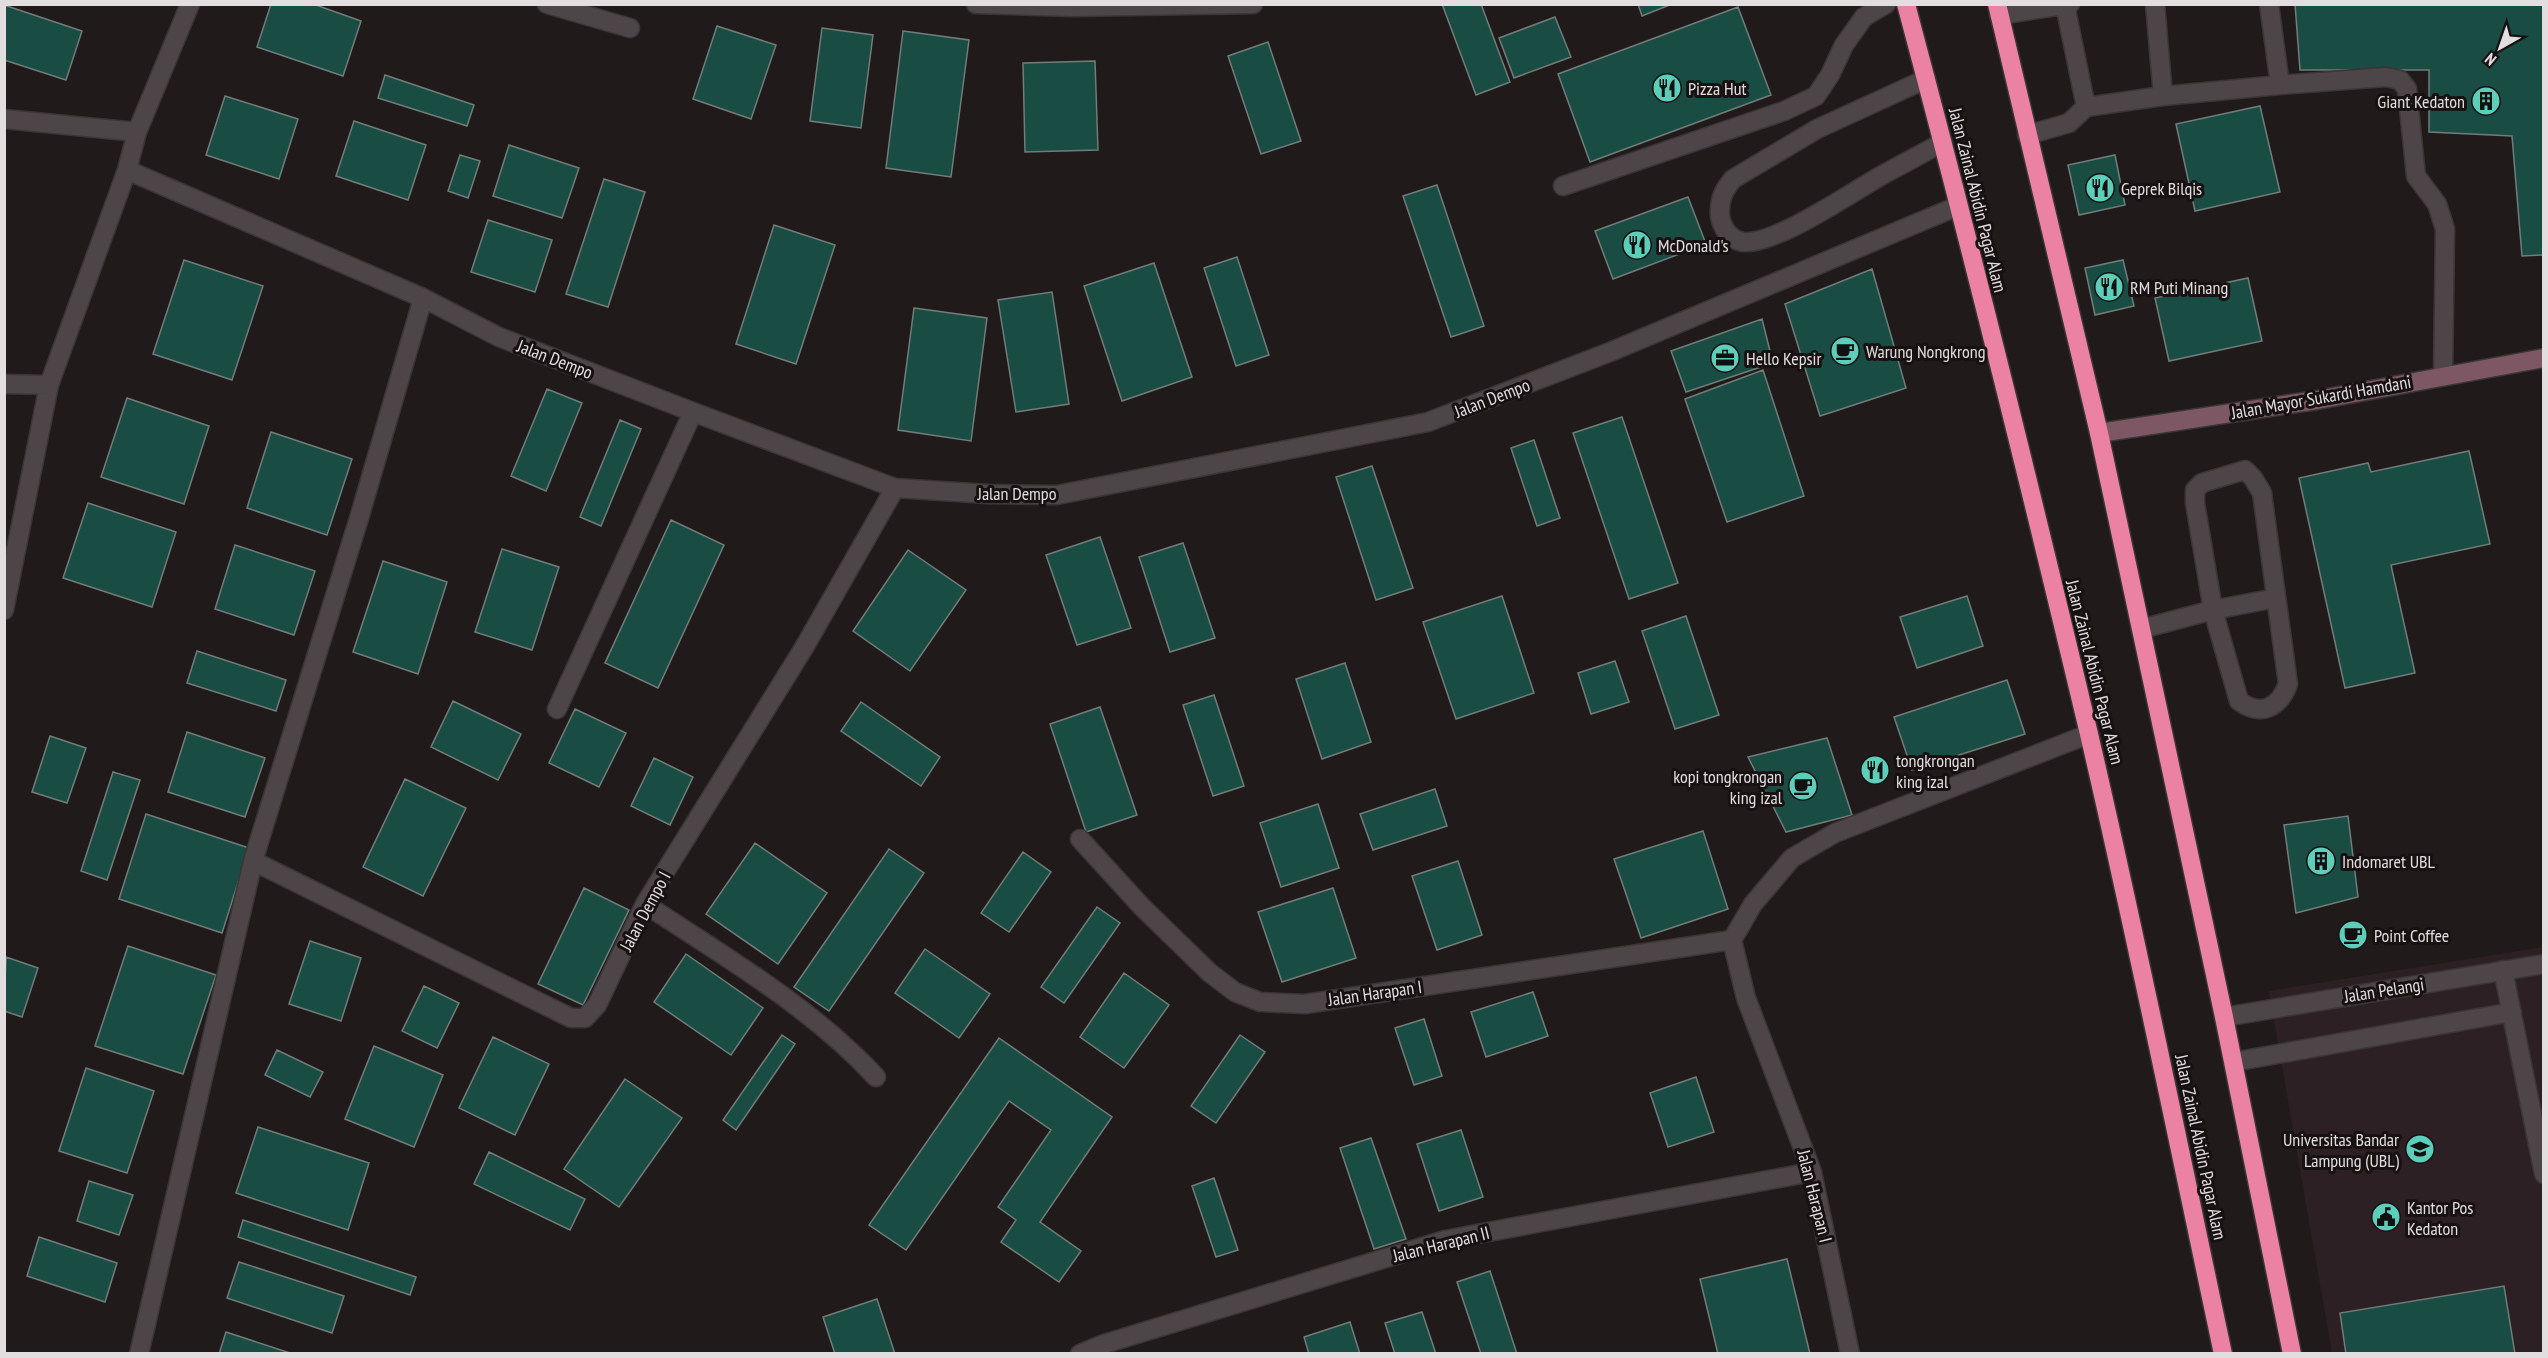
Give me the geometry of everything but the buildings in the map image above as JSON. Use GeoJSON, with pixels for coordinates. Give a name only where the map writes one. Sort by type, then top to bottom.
{"type":"FeatureCollection","features":[{"type":"Feature","properties":{"kind":"highway","name":"Jalan Zainal Abidin Pagar Alam"},"geometry":{"type":"LineString","coordinates":[[1906,4],[1943,142],[2089,734],[2147,992],[2223,1353]]}},
{"type":"Feature","properties":{"kind":"highway"},"geometry":{"type":"LineString","coordinates":[[1998,10],[2099,433],[2224,1017],[2292,1353]]}},
{"type":"Feature","properties":{"kind":"street"},"geometry":{"type":"LineString","coordinates":[[4,610],[49,385],[127,170],[137,132],[190,4]]}},
{"type":"Feature","properties":{"kind":"street"},"geometry":{"type":"LineString","coordinates":[[547,4],[630,28]]}},
{"type":"Feature","properties":{"kind":"street"},"geometry":{"type":"LineString","coordinates":[[976,4],[1071,6],[1253,4]]}},
{"type":"Feature","properties":{"kind":"street"},"geometry":{"type":"LineString","coordinates":[[1563,186],[1784,111],[1816,96],[1830,75],[1844,45],[1864,17],[1886,4]]}},
{"type":"Feature","properties":{"kind":"street"},"geometry":{"type":"LineString","coordinates":[[1998,10],[2070,4]]}},
{"type":"Feature","properties":{"kind":"street"},"geometry":{"type":"LineString","coordinates":[[2155,4],[2163,96]]}},
{"type":"Feature","properties":{"kind":"street"},"geometry":{"type":"LineString","coordinates":[[2269,4],[2280,85]]}},
{"type":"Feature","properties":{"kind":"street"},"geometry":{"type":"LineString","coordinates":[[2065,5],[2086,107]]}},
{"type":"Feature","properties":{"kind":"street"},"geometry":{"type":"LineString","coordinates":[[2027,135],[2069,123],[2086,107],[2163,96],[2280,85],[2386,77],[2400,80],[2407,89],[2416,176],[2424,183],[2437,204],[2445,229],[2443,376]]}},
{"type":"Feature","properties":{"kind":"street"},"geometry":{"type":"LineString","coordinates":[[1926,79],[1817,129],[1733,178],[1723,191],[1720,200],[1721,224],[1729,236],[1740,242],[1763,239],[1832,206],[1943,142]]}},
{"type":"Feature","properties":{"kind":"street"},"geometry":{"type":"LineString","coordinates":[[4,119],[137,132]]}},
{"type":"Feature","properties":{"kind":"street","name":"Jalan Dempo"},"geometry":{"type":"LineString","coordinates":[[127,170],[423,298],[499,337],[693,412],[895,488],[988,494],[1057,495],[1428,422],[1610,352],[1958,206]]}},
{"type":"Feature","properties":{"kind":"street"},"geometry":{"type":"LineString","coordinates":[[139,1353],[253,861],[360,515],[423,298]]}},
{"type":"Feature","properties":{"kind":"street","name":"Jalan Mayor Sukardi Hamdani"},"geometry":{"type":"LineString","coordinates":[[2099,433],[2317,400],[2544,358]]}},
{"type":"Feature","properties":{"kind":"street"},"geometry":{"type":"LineString","coordinates":[[4,384],[49,385]]}},
{"type":"Feature","properties":{"kind":"street"},"geometry":{"type":"LineString","coordinates":[[558,709],[693,412]]}},
{"type":"Feature","properties":{"kind":"street"},"geometry":{"type":"LineString","coordinates":[[2245,470],[2262,493],[2288,684],[2283,698],[2267,709],[2249,708],[2240,701],[2213,610],[2195,490],[2202,483],[2245,470]]}},
{"type":"Feature","properties":{"kind":"street","name":"Jalan Dempo I"},"geometry":{"type":"LineString","coordinates":[[253,861],[572,1018],[585,1018],[597,1005],[645,904],[805,646],[895,488]]}},
{"type":"Feature","properties":{"kind":"street"},"geometry":{"type":"LineString","coordinates":[[2141,629],[2213,610],[2276,598]]}},
{"type":"Feature","properties":{"kind":"street"},"geometry":{"type":"LineString","coordinates":[[1731,940],[1752,904],[1792,858],[1834,832],[2089,734]]}},
{"type":"Feature","properties":{"kind":"street","name":"Jalan Harapan I"},"geometry":{"type":"LineString","coordinates":[[1080,839],[1142,907],[1210,973],[1235,992],[1260,1002],[1305,1004],[1731,940],[1746,998],[1812,1172],[1850,1353]]}},
{"type":"Feature","properties":{"kind":"street"},"geometry":{"type":"LineString","coordinates":[[645,904],[795,1004],[857,1056],[876,1077]]}},
{"type":"Feature","properties":{"kind":"street","name":"Jalan Pelangi"},"geometry":{"type":"LineString","coordinates":[[2224,1017],[2544,963]]}},
{"type":"Feature","properties":{"kind":"street"},"geometry":{"type":"LineString","coordinates":[[2503,970],[2544,1174]]}},
{"type":"Feature","properties":{"kind":"street"},"geometry":{"type":"LineString","coordinates":[[2233,1062],[2512,1012]]}},
{"type":"Feature","properties":{"kind":"street","name":"Jalan Harapan II"},"geometry":{"type":"LineString","coordinates":[[1080,1353],[1106,1349],[1445,1240],[1812,1172]]}},
{"type":"Feature","properties":{"kind":"shaded area","name":"Universitas Bandar Lampung (UBL)"},"geometry":{"type":"Polygon","coordinates":[[[2543,947],[2543,1353],[2332,1353],[2269,991],[2543,947]]]}},
{"type":"Feature","properties":{"kind":"place","name":"Pizza Hut"},"geometry":{"type":"Point","coordinates":[1667,88]}},
{"type":"Feature","properties":{"kind":"place","name":"Giant Kedaton"},"geometry":{"type":"Point","coordinates":[2486,101]}},
{"type":"Feature","properties":{"kind":"place","name":"Geprek Bilqis"},"geometry":{"type":"Point","coordinates":[2100,188]}},
{"type":"Feature","properties":{"kind":"place","name":"McDonald's"},"geometry":{"type":"Point","coordinates":[1637,245]}},
{"type":"Feature","properties":{"kind":"place","name":"RM Puti Minang"},"geometry":{"type":"Point","coordinates":[2109,287]}},
{"type":"Feature","properties":{"kind":"place","name":"Warung Nongkrong"},"geometry":{"type":"Point","coordinates":[1845,351]}},
{"type":"Feature","properties":{"kind":"place","name":"Hello Kepsir"},"geometry":{"type":"Point","coordinates":[1725,358]}},
{"type":"Feature","properties":{"kind":"place","name":"tongkrongan king izal"},"geometry":{"type":"Point","coordinates":[1875,770]}},
{"type":"Feature","properties":{"kind":"place","name":"kopi tongkrongan king izal"},"geometry":{"type":"Point","coordinates":[1803,786]}},
{"type":"Feature","properties":{"kind":"place","name":"Indomaret UBL"},"geometry":{"type":"Point","coordinates":[2321,861]}},
{"type":"Feature","properties":{"kind":"place","name":"Point Coffee"},"geometry":{"type":"Point","coordinates":[2353,935]}},
{"type":"Feature","properties":{"kind":"place","name":"Universitas Bandar Lampung (UBL)"},"geometry":{"type":"Point","coordinates":[2420,1149]}},
{"type":"Feature","properties":{"kind":"place","name":"Kantor Pos Kedaton"},"geometry":{"type":"Point","coordinates":[2386,1217]}}]}
